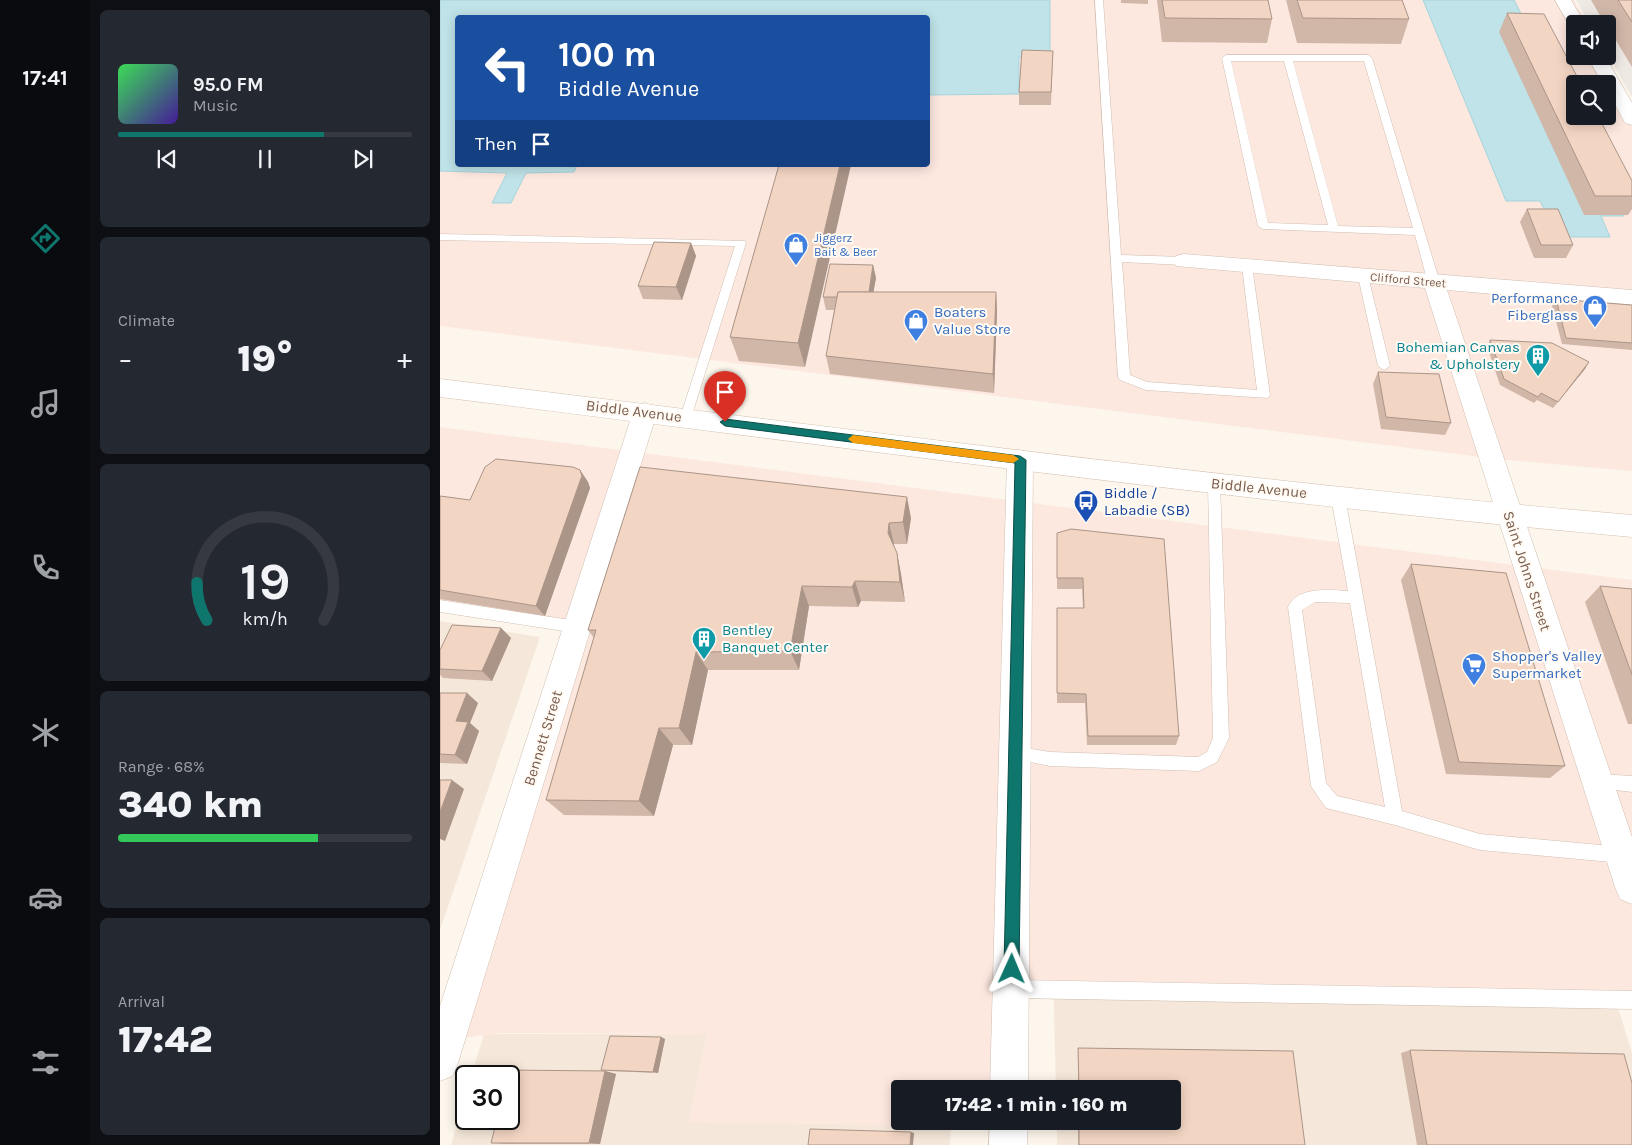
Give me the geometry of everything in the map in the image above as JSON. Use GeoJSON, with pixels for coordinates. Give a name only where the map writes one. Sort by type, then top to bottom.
{"type":"FeatureCollection","features":[{"type":"Feature","properties":{"kind":"street"},"geometry":{"type":"LineString","coordinates":[[1563,0],[1572,15]]}},
{"type":"Feature","properties":{"kind":"street"},"geometry":{"type":"LineString","coordinates":[[1601,65],[1632,119]]}},
{"type":"Feature","properties":{"kind":"street","name":"Clifford Street"},"geometry":{"type":"LineString","coordinates":[[1184,261],[1632,298]]}},
{"type":"Feature","properties":{"kind":"street","name":"Saint Johns Street"},"geometry":{"type":"LineString","coordinates":[[1434,283],[1632,886]]}},
{"type":"Feature","properties":{"kind":"street","name":"Biddle Avenue"},"geometry":{"type":"LineString","coordinates":[[440,388],[1214,483],[1509,515],[1632,526]]}},
{"type":"Feature","properties":{"kind":"street","name":"Bennett Street"},"geometry":{"type":"LineString","coordinates":[[440,1063],[645,412]]}},
{"type":"Feature","properties":{"kind":"street"},"geometry":{"type":"LineString","coordinates":[[1009,1080],[1020,460]]}},
{"type":"Feature","properties":{"kind":"street"},"geometry":{"type":"LineString","coordinates":[[1008,1145],[1009,1130]]}},
{"type":"Feature","properties":{"kind":"lane"},"geometry":{"type":"LineString","coordinates":[[1098,0],[1124,377],[1146,386],[1264,395],[1247,266]]}},
{"type":"Feature","properties":{"kind":"lane"},"geometry":{"type":"LineString","coordinates":[[1420,232],[1262,226],[1226,58],[1368,58],[1420,232],[1434,283]]}},
{"type":"Feature","properties":{"kind":"lane"},"geometry":{"type":"LineString","coordinates":[[1288,58],[1334,229]]}},
{"type":"Feature","properties":{"kind":"lane"},"geometry":{"type":"LineString","coordinates":[[440,237],[741,242],[686,418]]}},
{"type":"Feature","properties":{"kind":"lane"},"geometry":{"type":"LineString","coordinates":[[1116,258],[1184,261]]}},
{"type":"Feature","properties":{"kind":"lane"},"geometry":{"type":"LineString","coordinates":[[1363,276],[1384,366]]}},
{"type":"Feature","properties":{"kind":"lane"},"geometry":{"type":"LineString","coordinates":[[1015,753],[1050,759],[1199,764],[1212,757],[1222,738],[1214,483]]}},
{"type":"Feature","properties":{"kind":"lane"},"geometry":{"type":"LineString","coordinates":[[1338,496],[1395,817]]}},
{"type":"Feature","properties":{"kind":"lane"},"geometry":{"type":"LineString","coordinates":[[1356,598],[1313,596],[1295,607],[1319,786],[1332,803],[1395,817],[1480,842],[1622,855]]}},
{"type":"Feature","properties":{"kind":"lane"},"geometry":{"type":"LineString","coordinates":[[440,606],[577,628]]}},
{"type":"Feature","properties":{"kind":"lane"},"geometry":{"type":"LineString","coordinates":[[1598,782],[1632,784]]}},
{"type":"Feature","properties":{"kind":"lane"},"geometry":{"type":"LineString","coordinates":[[1011,989],[1632,1000]]}},
{"type":"Feature","properties":{"kind":"shaded area"},"geometry":{"type":"Polygon","coordinates":[[[440,0],[1574,0],[1582,15],[1566,15],[1566,65],[1611,65],[1632,102],[1632,471],[1496,459],[440,326],[440,0]]]}},
{"type":"Feature","properties":{"kind":"shaded area"},"geometry":{"type":"Polygon","coordinates":[[[1576,0],[1632,0],[1632,97],[1614,65],[1616,65],[1616,15],[1585,15],[1576,0]]]}},
{"type":"Feature","properties":{"kind":"shaded area"},"geometry":{"type":"Polygon","coordinates":[[[440,427],[1632,580],[1632,1000],[1012,989],[1009,1080],[891,1080],[891,1125],[689,1122],[707,1034],[501,1033],[448,1040],[577,628],[440,606],[440,427]]]}},
{"type":"Feature","properties":{"kind":"shaded area"},"geometry":{"type":"Polygon","coordinates":[[[440,621],[540,637],[440,930],[440,621]]]}},
{"type":"Feature","properties":{"kind":"shaded area"},"geometry":{"type":"Polygon","coordinates":[[[1052,932],[1597,939],[1632,1053],[1632,1145],[1057,1145],[1057,1130],[1181,1130],[1181,1080],[1056,1080],[1052,932]]]}},
{"type":"Feature","properties":{"kind":"shaded area"},"geometry":{"type":"Polygon","coordinates":[[[484,1034],[707,1034],[689,1122],[891,1124],[891,1130],[951,1130],[950,1145],[451,1145],[455,1130],[520,1130],[520,1065],[474,1065],[484,1034]]]}},
{"type":"Feature","properties":{"kind":"water"},"geometry":{"type":"Polygon","coordinates":[[[440,0],[1050,0],[1050,57],[1019,57],[1019,94],[930,95],[930,15],[455,15],[455,167],[576,167],[574,172],[526,173],[511,203],[492,203],[507,173],[440,171],[440,0]]]}},
{"type":"Feature","properties":{"kind":"water"},"geometry":{"type":"Polygon","coordinates":[[[1423,0],[1514,0],[1566,102],[1566,125],[1578,125],[1624,216],[1601,216],[1610,237],[1558,237],[1540,201],[1506,201],[1423,0]]]}},
{"type":"Feature","properties":{"kind":"building"},"geometry":{"type":"Polygon","coordinates":[[[1162,0],[1268,0],[1272,19],[1165,18],[1162,0]]]}},
{"type":"Feature","properties":{"kind":"building"},"geometry":{"type":"Polygon","coordinates":[[[1297,0],[1402,0],[1409,19],[1303,18],[1297,0]]]}},
{"type":"Feature","properties":{"kind":"building"},"geometry":{"type":"Polygon","coordinates":[[[1618,0],[1632,0],[1632,22],[1618,0]]]}},
{"type":"Feature","properties":{"kind":"building"},"geometry":{"type":"Polygon","coordinates":[[[1507,13],[1544,14],[1566,56],[1566,65],[1571,65],[1576,75],[1566,75],[1566,125],[1603,125],[1632,181],[1632,196],[1595,196],[1507,13]]]}},
{"type":"Feature","properties":{"kind":"building"},"geometry":{"type":"Polygon","coordinates":[[[1022,50],[1053,51],[1051,92],[1019,92],[1022,50]]]}},
{"type":"Feature","properties":{"kind":"building","name":"Jiggerz Bait & Beer"},"geometry":{"type":"Polygon","coordinates":[[[778,167],[840,167],[798,343],[730,337],[778,167]]]}},
{"type":"Feature","properties":{"kind":"building"},"geometry":{"type":"Polygon","coordinates":[[[1527,209],[1558,209],[1573,245],[1541,245],[1527,209]]]}},
{"type":"Feature","properties":{"kind":"building"},"geometry":{"type":"Polygon","coordinates":[[[654,242],[691,243],[676,287],[638,286],[654,242]]]}},
{"type":"Feature","properties":{"kind":"building"},"geometry":{"type":"Polygon","coordinates":[[[830,264],[873,265],[869,292],[838,292],[837,297],[823,297],[830,264]]]}},
{"type":"Feature","properties":{"kind":"building","name":"Boaters Value Store"},"geometry":{"type":"Polygon","coordinates":[[[838,292],[996,292],[993,374],[826,356],[838,292]]]}},
{"type":"Feature","properties":{"kind":"building","name":"Performance Fiberglass"},"geometry":{"type":"Polygon","coordinates":[[[1556,299],[1632,305],[1632,343],[1566,338],[1556,299]]]}},
{"type":"Feature","properties":{"kind":"building","name":"Bohemian Canvas & Upholstery"},"geometry":{"type":"Polygon","coordinates":[[[1490,340],[1552,343],[1589,362],[1558,402],[1541,393],[1538,397],[1504,379],[1490,340]]]}},
{"type":"Feature","properties":{"kind":"building"},"geometry":{"type":"Polygon","coordinates":[[[1378,372],[1439,374],[1451,423],[1386,417],[1378,372]]]}},
{"type":"Feature","properties":{"kind":"building"},"geometry":{"type":"Polygon","coordinates":[[[496,459],[573,467],[580,470],[582,476],[536,606],[440,590],[440,496],[470,500],[485,467],[496,459]]]}},
{"type":"Feature","properties":{"kind":"building","name":"Bentley Banquet Center"},"geometry":{"type":"Polygon","coordinates":[[[640,467],[907,497],[903,522],[889,523],[888,533],[897,553],[900,582],[855,581],[852,587],[802,586],[790,651],[696,652],[679,728],[659,728],[639,801],[546,800],[596,630],[588,630],[640,467]]]}},
{"type":"Feature","properties":{"kind":"building"},"geometry":{"type":"Polygon","coordinates":[[[1071,529],[1164,539],[1179,736],[1088,736],[1086,694],[1057,693],[1057,608],[1084,608],[1083,578],[1057,578],[1057,533],[1071,529]]]}},
{"type":"Feature","properties":{"kind":"building","name":"Shopper's Valley Supermarket"},"geometry":{"type":"Polygon","coordinates":[[[1411,564],[1506,573],[1565,766],[1459,762],[1411,564]]]}},
{"type":"Feature","properties":{"kind":"building"},"geometry":{"type":"Polygon","coordinates":[[[1600,586],[1632,589],[1632,675],[1600,586]]]}},
{"type":"Feature","properties":{"kind":"building"},"geometry":{"type":"Polygon","coordinates":[[[452,625],[501,628],[482,671],[440,669],[440,650],[452,625]]]}},
{"type":"Feature","properties":{"kind":"building"},"geometry":{"type":"Polygon","coordinates":[[[440,693],[467,693],[456,721],[468,722],[455,755],[440,754],[440,693]]]}},
{"type":"Feature","properties":{"kind":"building"},"geometry":{"type":"Polygon","coordinates":[[[440,780],[452,780],[440,812],[440,780]]]}},
{"type":"Feature","properties":{"kind":"building"},"geometry":{"type":"Polygon","coordinates":[[[610,1036],[661,1037],[653,1072],[601,1070],[610,1036]]]}},
{"type":"Feature","properties":{"kind":"building"},"geometry":{"type":"Polygon","coordinates":[[[1078,1048],[1293,1051],[1305,1145],[1079,1145],[1079,1130],[1181,1130],[1181,1080],[1079,1080],[1078,1048]]]}},
{"type":"Feature","properties":{"kind":"building"},"geometry":{"type":"Polygon","coordinates":[[[1410,1050],[1624,1054],[1632,1083],[1632,1145],[1427,1145],[1410,1050]]]}},
{"type":"Feature","properties":{"kind":"building"},"geometry":{"type":"Polygon","coordinates":[[[520,1070],[605,1071],[589,1143],[491,1143],[494,1130],[520,1130],[520,1070]]]}},
{"type":"Feature","properties":{"kind":"building"},"geometry":{"type":"Polygon","coordinates":[[[810,1129],[911,1132],[910,1145],[808,1145],[810,1129]]]}},
{"type":"Feature","properties":{"kind":"slow traffic"},"geometry":{"type":"LineString","coordinates":[[853,439],[1013,459]]}},
{"type":"Feature","properties":{"kind":"place","name":"Jiggerz Bait & Beer"},"geometry":{"type":"Point","coordinates":[796,266]}},
{"type":"Feature","properties":{"kind":"place","name":"Performance Fiberglass"},"geometry":{"type":"Point","coordinates":[1595,328]}},
{"type":"Feature","properties":{"kind":"place","name":"Boaters Value Store"},"geometry":{"type":"Point","coordinates":[916,342]}},
{"type":"Feature","properties":{"kind":"place","name":"Bohemian Canvas & Upholstery"},"geometry":{"type":"Point","coordinates":[1538,377]}},
{"type":"Feature","properties":{"kind":"place","name":"Biddle / Labadie (SB)"},"geometry":{"type":"Point","coordinates":[1086,523]}},
{"type":"Feature","properties":{"kind":"place","name":"Bentley Banquet Center"},"geometry":{"type":"Point","coordinates":[704,660]}},
{"type":"Feature","properties":{"kind":"place","name":"Shopper's Valley Supermarket"},"geometry":{"type":"Point","coordinates":[1474,686]}},
{"type":"Feature","properties":{"kind":"route"},"geometry":{"type":"LineString","coordinates":[[725,422],[1020,460],[1012,969]]}}]}
